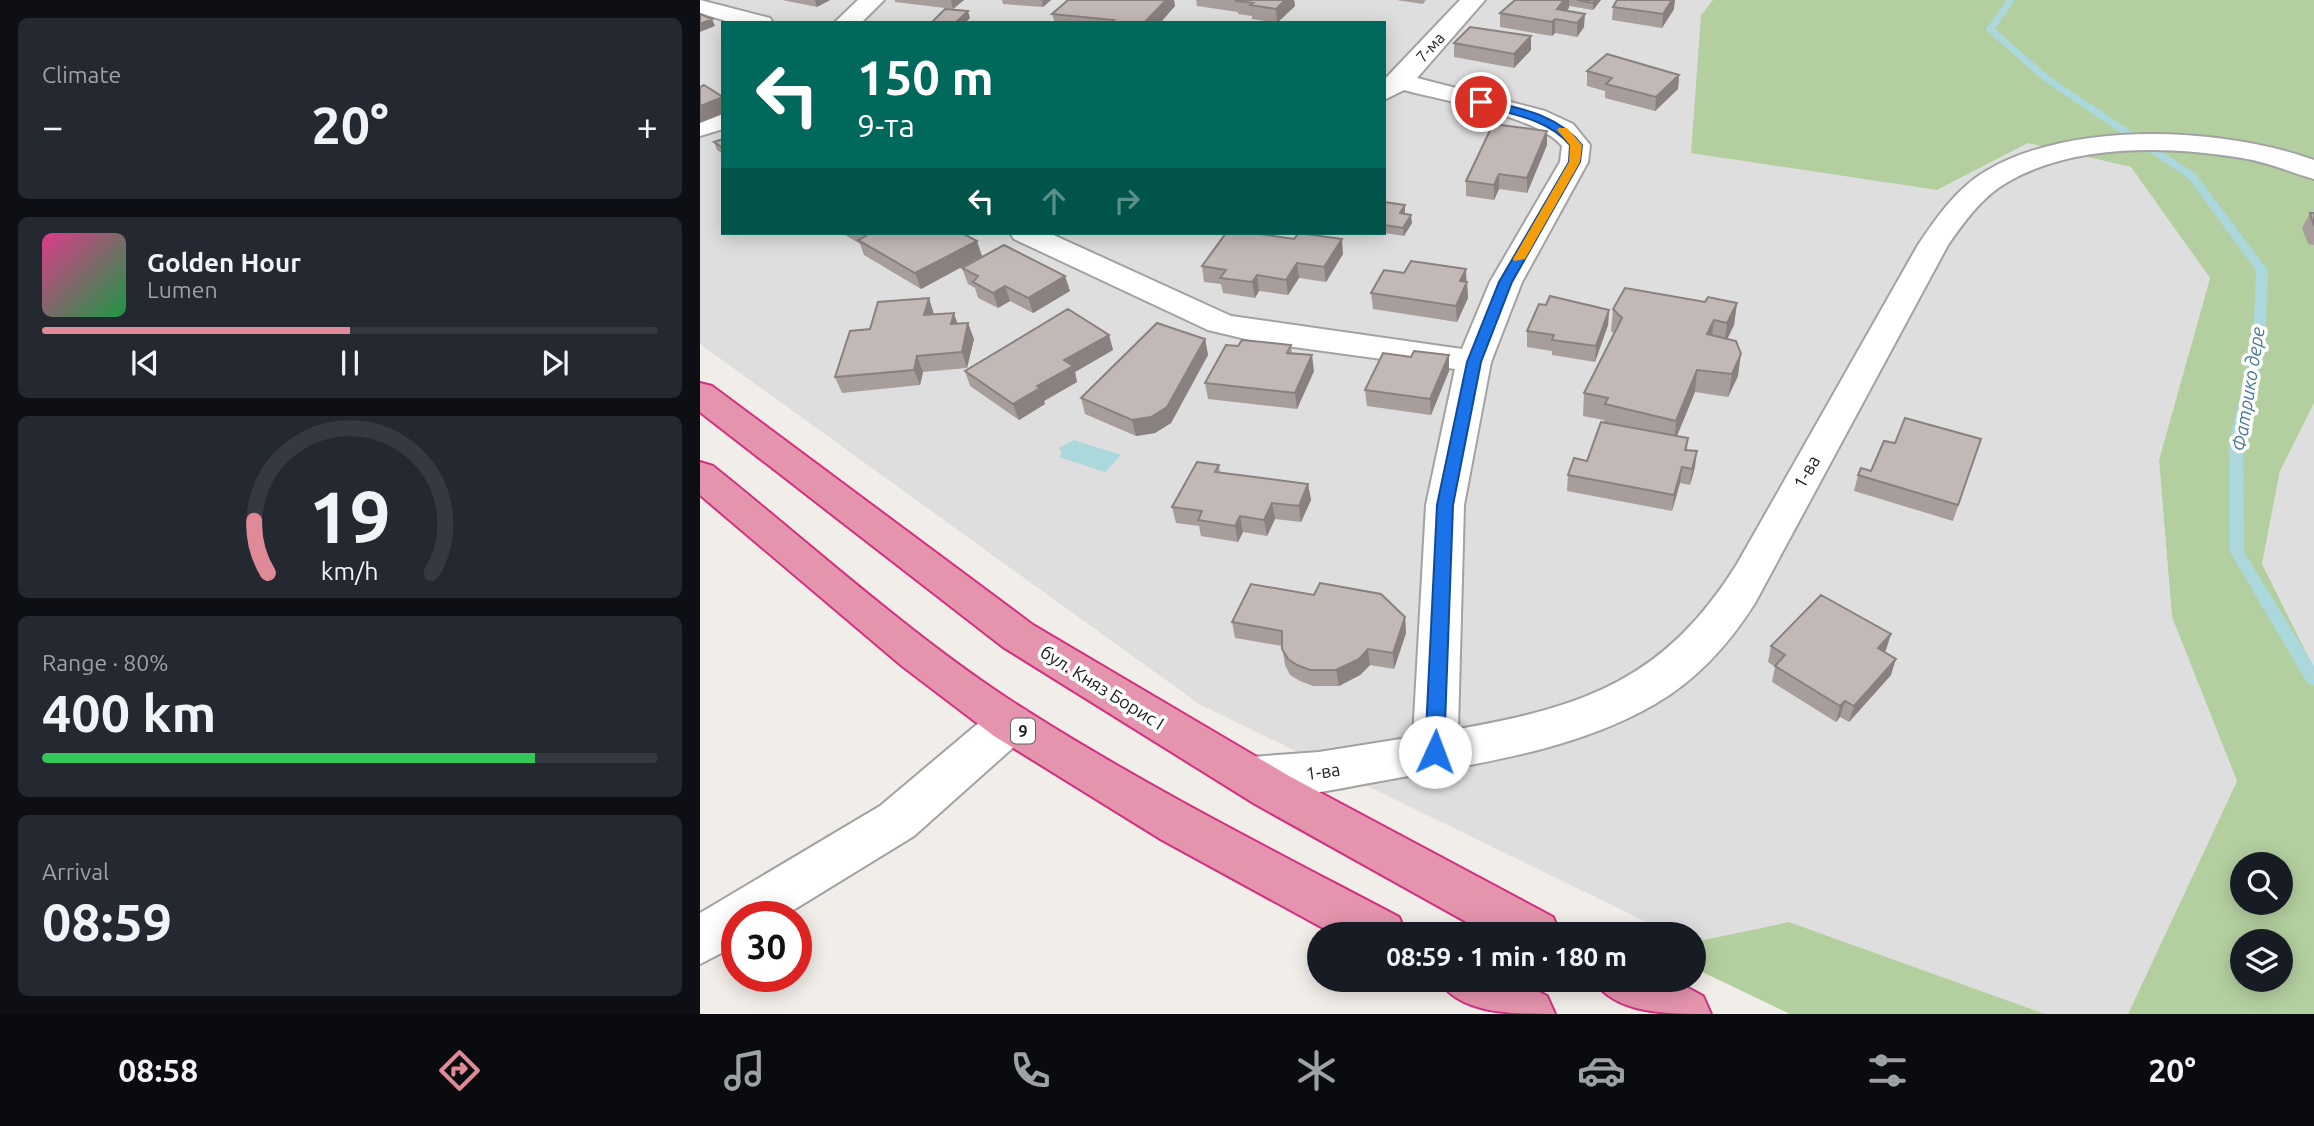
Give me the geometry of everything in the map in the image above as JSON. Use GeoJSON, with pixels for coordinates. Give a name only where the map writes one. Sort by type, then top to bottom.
{"type":"FeatureCollection","features":[{"type":"Feature","properties":{"kind":"highway","name":"бул. Княз Борис I"},"geometry":{"type":"LineString","coordinates":[[700,394],[1018,636],[1251,777],[1513,922]]}},
{"type":"Feature","properties":{"kind":"highway","name":"9"},"geometry":{"type":"LineString","coordinates":[[700,475],[917,654],[1010,723],[1179,825],[1359,922]]}},
{"type":"Feature","properties":{"kind":"highway"},"geometry":{"type":"LineString","coordinates":[[1487,992],[1528,1014]]}},
{"type":"Feature","properties":{"kind":"highway"},"geometry":{"type":"LineString","coordinates":[[1643,992],[1684,1014]]}},
{"type":"Feature","properties":{"kind":"street"},"geometry":{"type":"LineString","coordinates":[[848,21],[872,0]]}},
{"type":"Feature","properties":{"kind":"street","name":"7-ма"},"geometry":{"type":"LineString","coordinates":[[1392,86],[1473,0]]}},
{"type":"Feature","properties":{"kind":"street"},"geometry":{"type":"LineString","coordinates":[[700,6],[754,21]]}},
{"type":"Feature","properties":{"kind":"street"},"geometry":{"type":"LineString","coordinates":[[1392,86],[1535,117],[1563,130],[1576,145],[1574,162],[1506,282],[1474,362],[1445,505],[1435,752]]}},
{"type":"Feature","properties":{"kind":"street"},"geometry":{"type":"LineString","coordinates":[[700,128],[721,120]]}},
{"type":"Feature","properties":{"kind":"street","name":"1-ва"},"geometry":{"type":"LineString","coordinates":[[1251,777],[1311,775],[1519,738],[1580,721],[1627,701],[1678,664],[1704,641],[1745,583],[1933,245],[1965,200],[1999,174],[2049,153],[2109,145],[2181,143],[2251,150],[2314,170]]}},
{"type":"Feature","properties":{"kind":"street"},"geometry":{"type":"LineString","coordinates":[[1029,235],[1220,323],[1258,332],[1474,362]]}},
{"type":"Feature","properties":{"kind":"street"},"geometry":{"type":"LineString","coordinates":[[764,901],[897,821],[1010,723]]}},
{"type":"Feature","properties":{"kind":"street"},"geometry":{"type":"LineString","coordinates":[[700,940],[721,927]]}},
{"type":"Feature","properties":{"kind":"shaded area"},"geometry":{"type":"Polygon","coordinates":[[[700,0],[1713,0],[1701,15],[1937,190],[2028,143],[2131,166],[2210,278],[2159,460],[2172,617],[2237,781],[2128,1014],[2045,1014],[1789,922],[1706,939],[1706,922],[1646,922],[1199,704],[700,344],[700,0]]]}},
{"type":"Feature","properties":{"kind":"shaded area"},"geometry":{"type":"Polygon","coordinates":[[[2314,403],[2314,668],[2262,565],[2280,471],[2314,403]]]}},
{"type":"Feature","properties":{"kind":"green space"},"geometry":{"type":"Polygon","coordinates":[[[1713,0],[2314,0],[2314,403],[2280,471],[2262,564],[2314,668],[2314,1014],[2128,1014],[2237,781],[2172,617],[2159,460],[2210,278],[2131,167],[2028,143],[1937,190],[1691,153],[1701,15],[1713,0]]]}},
{"type":"Feature","properties":{"kind":"green space"},"geometry":{"type":"Polygon","coordinates":[[[1789,922],[2045,1014],[1790,1014],[1706,974],[1706,939],[1789,922]]]}},
{"type":"Feature","properties":{"kind":"water"},"geometry":{"type":"Polygon","coordinates":[[[1074,440],[1121,455],[1105,472],[1059,457],[1062,454],[1059,448],[1074,440]]]}},
{"type":"Feature","properties":{"kind":"building"},"geometry":{"type":"Polygon","coordinates":[[[1068,0],[1166,0],[1146,21],[1113,21],[1052,14],[1068,0]]]}},
{"type":"Feature","properties":{"kind":"building"},"geometry":{"type":"Polygon","coordinates":[[[1237,0],[1285,0],[1276,9],[1237,0]]]}},
{"type":"Feature","properties":{"kind":"building"},"geometry":{"type":"Polygon","coordinates":[[[1515,0],[1564,0],[1557,9],[1585,14],[1577,23],[1555,19],[1552,22],[1500,13],[1515,0]]]}},
{"type":"Feature","properties":{"kind":"building"},"geometry":{"type":"Polygon","coordinates":[[[1617,0],[1672,0],[1663,14],[1613,7],[1617,0]]]}},
{"type":"Feature","properties":{"kind":"building"},"geometry":{"type":"Polygon","coordinates":[[[945,9],[968,11],[957,21],[933,21],[945,9]]]}},
{"type":"Feature","properties":{"kind":"building"},"geometry":{"type":"Polygon","coordinates":[[[700,14],[712,19],[700,24],[700,14]]]}},
{"type":"Feature","properties":{"kind":"building"},"geometry":{"type":"Polygon","coordinates":[[[1470,27],[1531,36],[1514,54],[1454,43],[1470,27]]]}},
{"type":"Feature","properties":{"kind":"building"},"geometry":{"type":"Polygon","coordinates":[[[1607,54],[1679,75],[1656,97],[1606,84],[1612,78],[1587,71],[1607,54]]]}},
{"type":"Feature","properties":{"kind":"building"},"geometry":{"type":"Polygon","coordinates":[[[704,85],[721,98],[700,106],[700,87],[704,85]]]}},
{"type":"Feature","properties":{"kind":"building"},"geometry":{"type":"Polygon","coordinates":[[[1493,124],[1547,131],[1527,178],[1499,174],[1494,185],[1466,181],[1493,124]]]}},
{"type":"Feature","properties":{"kind":"building"},"geometry":{"type":"Polygon","coordinates":[[[1386,202],[1405,205],[1400,213],[1411,215],[1403,228],[1386,225],[1386,202]]]}},
{"type":"Feature","properties":{"kind":"building"},"geometry":{"type":"Polygon","coordinates":[[[864,235],[966,235],[977,241],[915,273],[858,240],[866,236],[864,235]]]}},
{"type":"Feature","properties":{"kind":"building"},"geometry":{"type":"Polygon","coordinates":[[[1225,235],[1266,235],[1294,239],[1297,235],[1313,235],[1342,239],[1324,267],[1297,263],[1286,280],[1257,275],[1252,282],[1220,278],[1226,270],[1202,266],[1225,235]]]}},
{"type":"Feature","properties":{"kind":"building"},"geometry":{"type":"Polygon","coordinates":[[[1004,245],[1065,276],[1028,298],[1005,286],[993,293],[973,282],[978,276],[962,268],[1004,245]]]}},
{"type":"Feature","properties":{"kind":"building"},"geometry":{"type":"Polygon","coordinates":[[[1411,261],[1466,269],[1460,281],[1467,282],[1456,306],[1371,293],[1384,270],[1404,273],[1411,261]]]}},
{"type":"Feature","properties":{"kind":"building"},"geometry":{"type":"Polygon","coordinates":[[[1625,288],[1705,302],[1708,297],[1737,303],[1727,323],[1714,320],[1707,334],[1736,341],[1741,354],[1732,374],[1697,370],[1676,421],[1605,404],[1608,398],[1584,393],[1622,318],[1613,309],[1625,288]]]}},
{"type":"Feature","properties":{"kind":"building"},"geometry":{"type":"Polygon","coordinates":[[[1550,296],[1609,310],[1596,346],[1552,340],[1554,335],[1527,331],[1539,304],[1546,305],[1550,296]]]}},
{"type":"Feature","properties":{"kind":"building"},"geometry":{"type":"Polygon","coordinates":[[[929,298],[924,315],[954,313],[951,324],[968,323],[962,352],[917,356],[914,370],[835,377],[850,331],[870,329],[878,302],[929,298]]]}},
{"type":"Feature","properties":{"kind":"building"},"geometry":{"type":"Polygon","coordinates":[[[1068,309],[1109,335],[1064,360],[1073,366],[1037,386],[1040,388],[1013,404],[965,371],[1068,309]]]}},
{"type":"Feature","properties":{"kind":"building"},"geometry":{"type":"Polygon","coordinates":[[[1157,323],[1205,339],[1167,407],[1151,417],[1132,420],[1081,398],[1157,323]]]}},
{"type":"Feature","properties":{"kind":"building"},"geometry":{"type":"Polygon","coordinates":[[[1242,340],[1291,345],[1287,353],[1312,355],[1295,393],[1205,383],[1226,345],[1238,346],[1242,340]]]}},
{"type":"Feature","properties":{"kind":"building"},"geometry":{"type":"Polygon","coordinates":[[[1414,351],[1449,355],[1430,399],[1365,390],[1383,353],[1411,357],[1414,351]]]}},
{"type":"Feature","properties":{"kind":"building"},"geometry":{"type":"Polygon","coordinates":[[[1905,418],[1981,439],[1958,505],[1858,475],[1861,468],[1871,471],[1884,441],[1895,443],[1905,418]]]}},
{"type":"Feature","properties":{"kind":"building"},"geometry":{"type":"Polygon","coordinates":[[[1601,422],[1688,438],[1685,450],[1697,451],[1692,469],[1682,467],[1674,495],[1568,475],[1574,458],[1587,461],[1601,422]]]}},
{"type":"Feature","properties":{"kind":"building"},"geometry":{"type":"Polygon","coordinates":[[[1197,462],[1219,465],[1215,472],[1308,484],[1299,506],[1272,503],[1264,520],[1240,516],[1235,526],[1198,520],[1202,511],[1172,507],[1197,462]]]}},
{"type":"Feature","properties":{"kind":"building"},"geometry":{"type":"Polygon","coordinates":[[[1320,583],[1381,594],[1405,617],[1393,653],[1368,649],[1359,659],[1336,670],[1310,670],[1288,659],[1282,649],[1282,631],[1232,622],[1251,584],[1314,595],[1320,583]]]}},
{"type":"Feature","properties":{"kind":"building"},"geometry":{"type":"Polygon","coordinates":[[[1821,595],[1891,634],[1878,648],[1896,659],[1854,706],[1845,701],[1840,706],[1775,666],[1785,655],[1771,646],[1821,595]]]}},
{"type":"Feature","properties":{"kind":"waterway","name":"Фатрико дере"},"geometry":{"type":"LineString","coordinates":[[2011,0],[1990,29],[2047,79],[2192,176],[2262,270],[2259,346],[2236,442],[2237,552],[2314,680]]}},
{"type":"Feature","properties":{"kind":"slow traffic"},"geometry":{"type":"LineString","coordinates":[[1519,259],[1574,162],[1576,145],[1563,130]]}},
{"type":"Feature","properties":{"kind":"route"},"geometry":{"type":"LineString","coordinates":[[1435,752],[1445,505],[1474,362],[1506,282],[1574,162],[1576,145],[1563,130],[1535,117],[1481,102]]}}]}
